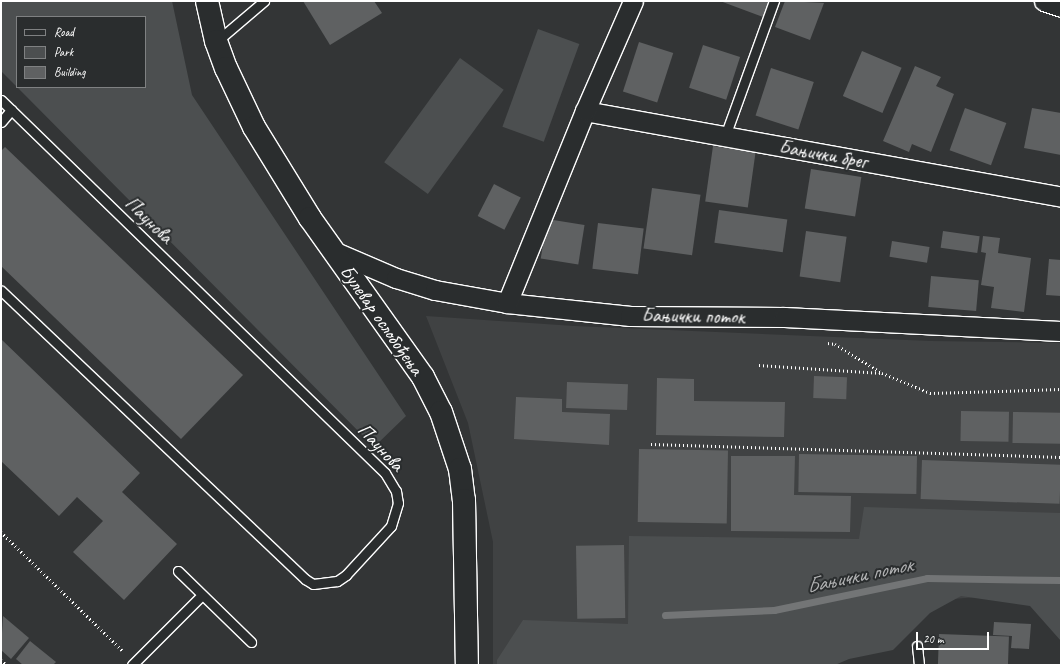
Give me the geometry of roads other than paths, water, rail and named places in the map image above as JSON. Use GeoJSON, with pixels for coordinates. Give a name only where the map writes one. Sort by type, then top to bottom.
{"type":"FeatureCollection","features":[{"type":"Feature","properties":{"kind":"main road","name":"Булевар ослобођења"},"geometry":{"type":"LineString","coordinates":[[207,1],[216,41],[238,95],[254,127],[282,176],[333,252],[423,377],[441,412],[453,443],[464,500],[467,665]]}},
{"type":"Feature","properties":{"kind":"street"},"geometry":{"type":"LineString","coordinates":[[507,303],[584,111],[633,1]]}},
{"type":"Feature","properties":{"kind":"street"},"geometry":{"type":"LineString","coordinates":[[1044,1],[1061,7]]}},
{"type":"Feature","properties":{"kind":"street","name":"Бањички брег"},"geometry":{"type":"LineString","coordinates":[[584,111],[1061,197]]}},
{"type":"Feature","properties":{"kind":"street","name":"Бањички поток"},"geometry":{"type":"LineString","coordinates":[[333,252],[396,278],[435,290],[507,303],[630,316],[784,317],[1061,331]]}},
{"type":"Feature","properties":{"kind":"lane"},"geometry":{"type":"LineString","coordinates":[[216,41],[264,1]]}},
{"type":"Feature","properties":{"kind":"lane"},"geometry":{"type":"LineString","coordinates":[[725,136],[774,1]]}},
{"type":"Feature","properties":{"kind":"lane","name":"Паунова"},"geometry":{"type":"LineString","coordinates":[[1,100],[385,473],[396,491],[398,503],[391,526],[346,575],[337,581],[313,584],[293,568],[1,291]]}},
{"type":"Feature","properties":{"kind":"lane"},"geometry":{"type":"LineString","coordinates":[[1,122],[11,110]]}},
{"type":"Feature","properties":{"kind":"lane"},"geometry":{"type":"LineString","coordinates":[[178,571],[251,642]]}},
{"type":"Feature","properties":{"kind":"lane"},"geometry":{"type":"LineString","coordinates":[[133,664],[202,595]]}},
{"type":"Feature","properties":{"kind":"lane"},"geometry":{"type":"LineString","coordinates":[[917,646],[918,665]]}},
{"type":"Feature","properties":{"kind":"waterway","name":"Бањички поток"},"geometry":{"type":"LineString","coordinates":[[665,615],[774,610],[927,578],[1061,580]]}}]}
